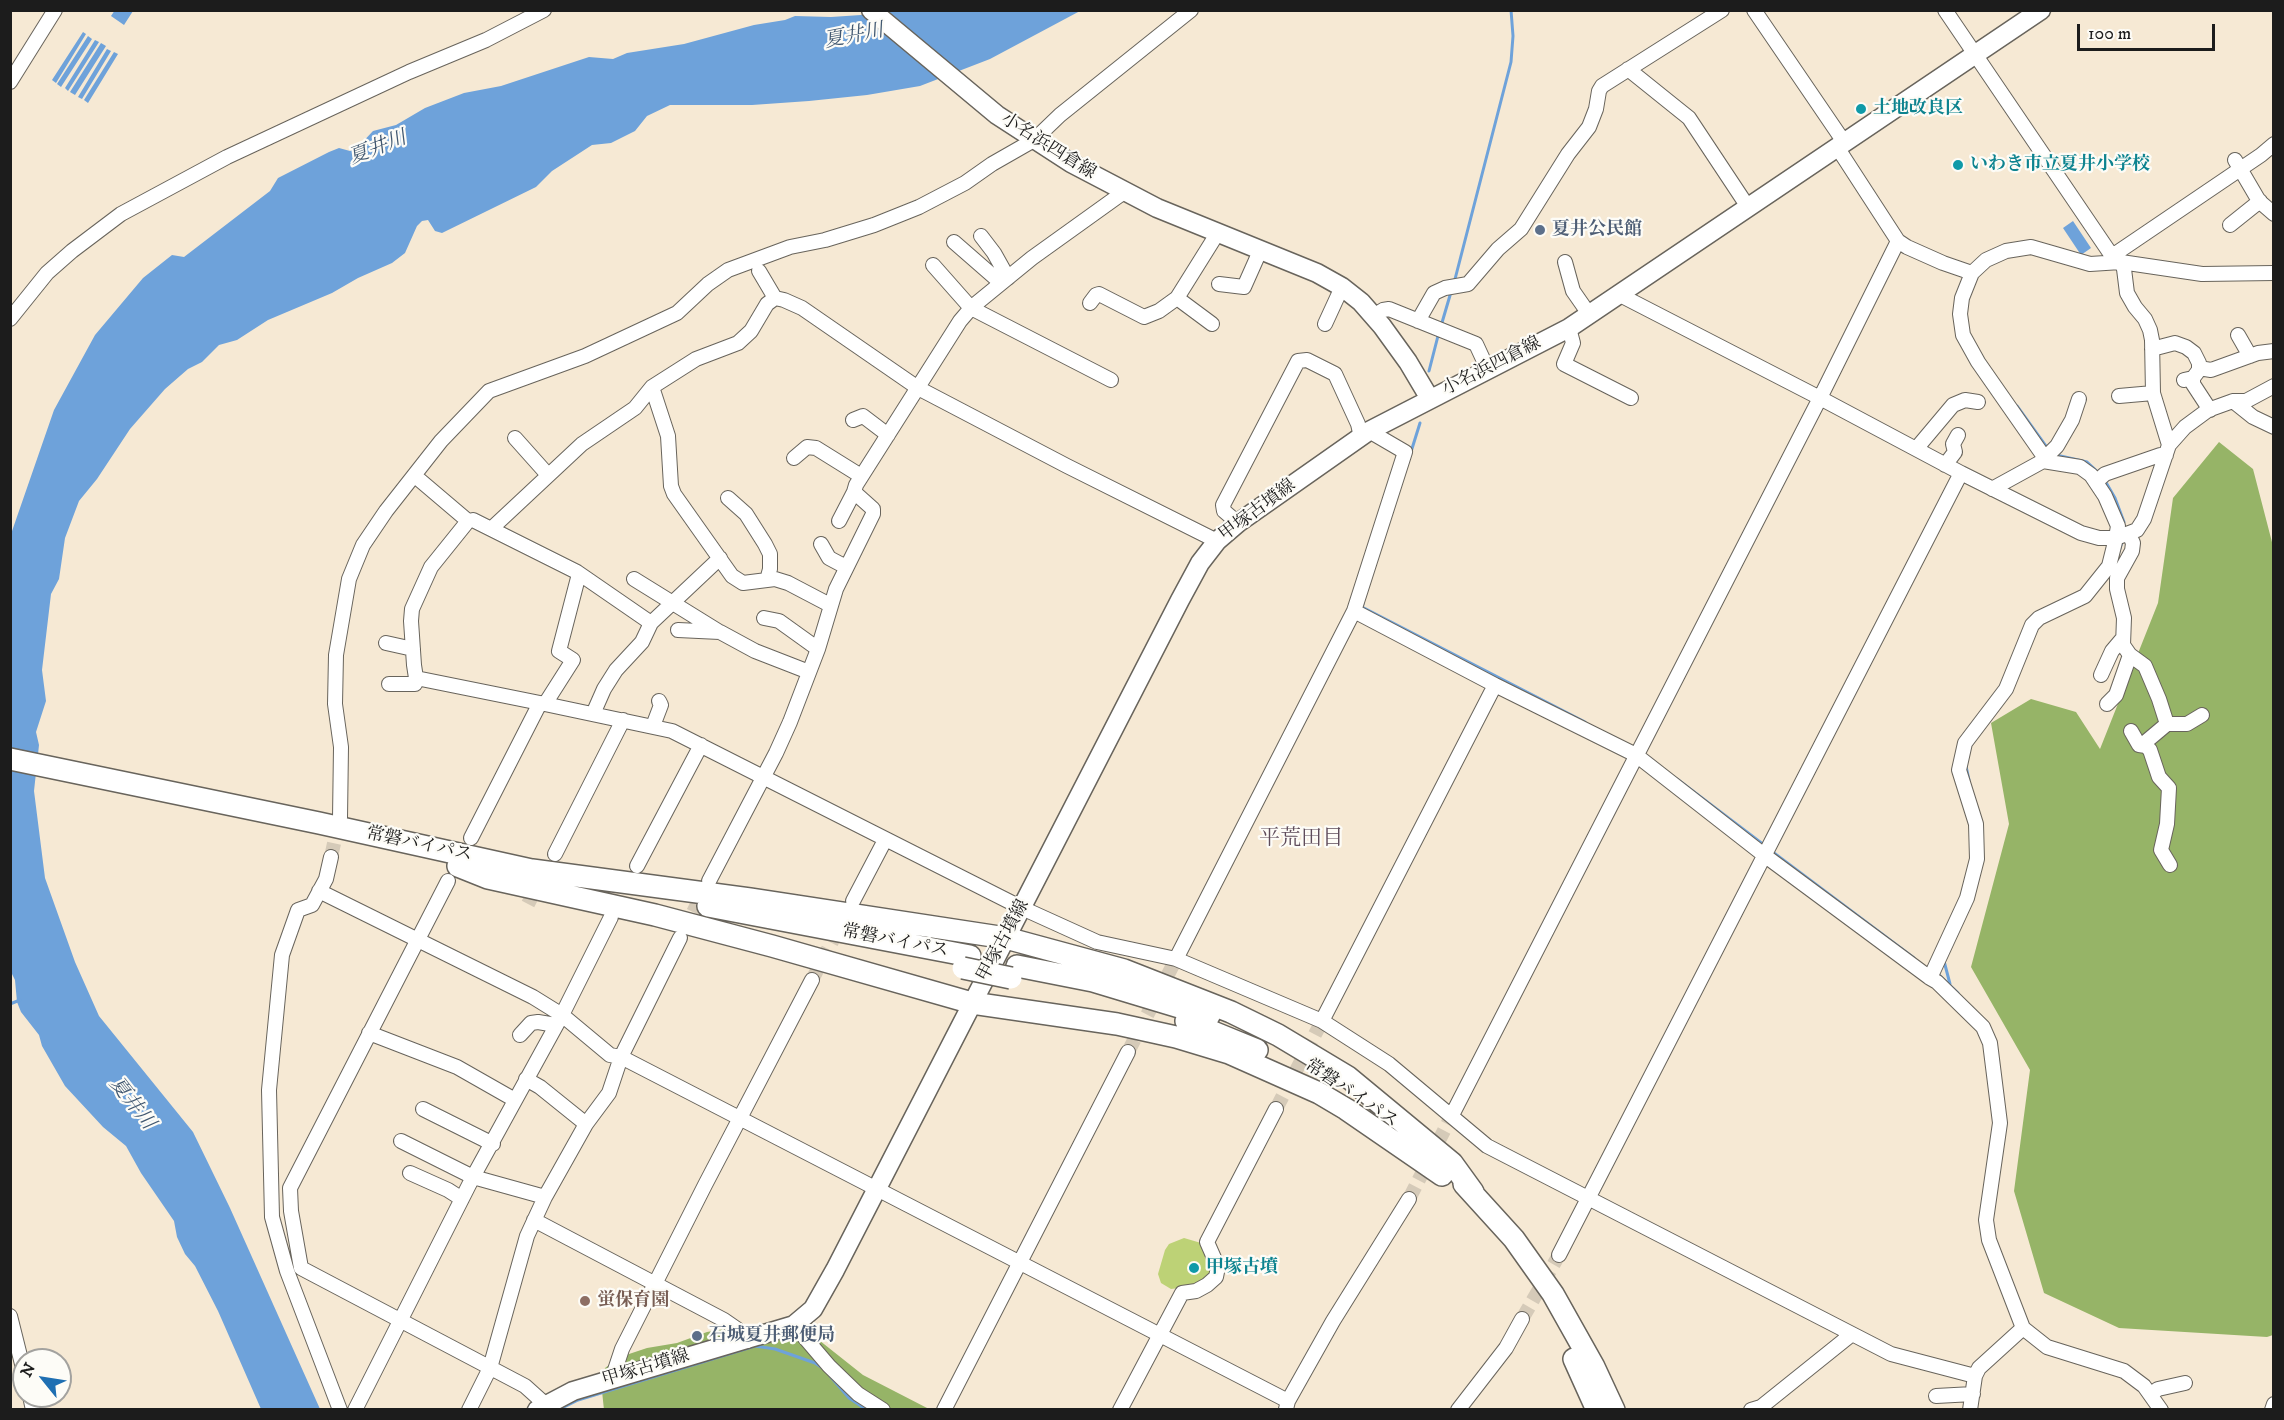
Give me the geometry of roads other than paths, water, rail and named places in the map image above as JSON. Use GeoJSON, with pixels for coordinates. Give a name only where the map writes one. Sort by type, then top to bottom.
{"type":"FeatureCollection","features":[{"type":"Feature","properties":{"kind":"highway","name":"常磐バイパス"},"geometry":{"type":"LineString","coordinates":[[10,759],[318,829],[453,874],[966,962]]}},
{"type":"Feature","properties":{"kind":"highway","name":"常磐バイパス"},"geometry":{"type":"LineString","coordinates":[[10,772],[532,870],[1014,972],[1148,1008],[1217,1032],[1333,1090],[1412,1149],[1442,1176],[1503,1240],[1544,1303],[1583,1377],[1597,1410]]}},
{"type":"Feature","properties":{"kind":"highway"},"geometry":{"type":"LineString","coordinates":[[532,870],[750,898],[1006,938],[1073,954],[1149,979],[1231,1012],[1278,1035],[1361,1086],[1452,1163],[1473,1192]]}},
{"type":"Feature","properties":{"kind":"highway"},"geometry":{"type":"LineString","coordinates":[[453,874],[488,878],[718,931],[972,1003],[1117,1024],[1176,1037],[1229,1053],[1292,1080],[1337,1103],[1442,1176]]}},
{"type":"Feature","properties":{"kind":"highway","name":"常磐バイパス"},"geometry":{"type":"LineString","coordinates":[[1014,972],[1093,981],[1223,1021],[1267,1042],[1341,1084],[1384,1114],[1423,1145],[1473,1192],[1514,1239],[1553,1294],[1594,1367],[1614,1410]]}},
{"type":"Feature","properties":{"kind":"main road","name":"小名浜四倉線"},"geometry":{"type":"LineString","coordinates":[[872,10],[967,92],[1031,138],[1124,192],[1217,234],[1317,273],[1342,287],[1373,316],[1408,362],[1430,399],[1569,328],[2041,10]]}},
{"type":"Feature","properties":{"kind":"main road","name":"甲塚古墳線"},"geometry":{"type":"LineString","coordinates":[[541,1407],[573,1391],[680,1358],[747,1341],[794,1325],[813,1309],[1200,563],[1217,541],[1238,523],[1365,434],[1430,399]]}},
{"type":"Feature","properties":{"kind":"street"},"geometry":{"type":"LineString","coordinates":[[10,82],[55,10]]}},
{"type":"Feature","properties":{"kind":"street"},"geometry":{"type":"LineString","coordinates":[[340,818],[341,747],[336,704],[336,655],[349,579],[363,544],[386,511],[441,441],[489,391],[585,356],[677,314],[708,284],[728,270],[790,247],[825,240],[874,225],[919,207],[965,183],[1031,138],[1191,10]]}},
{"type":"Feature","properties":{"kind":"street"},"geometry":{"type":"LineString","coordinates":[[1418,321],[1434,293],[1468,284],[1498,249],[1521,229],[1568,154],[1588,127],[1602,86],[1722,10]]}},
{"type":"Feature","properties":{"kind":"street"},"geometry":{"type":"LineString","coordinates":[[1754,10],[1841,145],[1898,241],[1943,263],[1972,273]]}},
{"type":"Feature","properties":{"kind":"street"},"geometry":{"type":"LineString","coordinates":[[1945,10],[2120,263],[2127,293],[2150,330],[2153,393],[2168,450]]}},
{"type":"Feature","properties":{"kind":"street"},"geometry":{"type":"LineString","coordinates":[[10,319],[47,273],[121,214],[227,157],[409,72],[486,40],[537,12]]}},
{"type":"Feature","properties":{"kind":"street"},"geometry":{"type":"LineString","coordinates":[[1628,69],[1689,118],[1748,207]]}},
{"type":"Feature","properties":{"kind":"street"},"geometry":{"type":"LineString","coordinates":[[2120,263],[2238,165],[2261,155],[2274,144]]}},
{"type":"Feature","properties":{"kind":"street"},"geometry":{"type":"LineString","coordinates":[[2238,165],[2260,201],[2274,213]]}},
{"type":"Feature","properties":{"kind":"street"},"geometry":{"type":"LineString","coordinates":[[839,521],[861,476],[960,321],[971,308],[1004,280],[1124,192]]}},
{"type":"Feature","properties":{"kind":"street"},"geometry":{"type":"LineString","coordinates":[[2230,225],[2260,201]]}},
{"type":"Feature","properties":{"kind":"street"},"geometry":{"type":"LineString","coordinates":[[1090,303],[1099,294],[1144,317],[1168,306],[1177,298],[1217,234]]}},
{"type":"Feature","properties":{"kind":"street"},"geometry":{"type":"LineString","coordinates":[[981,236],[994,253],[1004,280]]}},
{"type":"Feature","properties":{"kind":"street"},"geometry":{"type":"LineString","coordinates":[[1452,1114],[1820,398],[1898,241]]}},
{"type":"Feature","properties":{"kind":"street"},"geometry":{"type":"LineString","coordinates":[[954,242],[1004,280]]}},
{"type":"Feature","properties":{"kind":"street"},"geometry":{"type":"LineString","coordinates":[[2123,536],[2105,496],[2100,478],[2080,467],[2049,455],[1978,362],[1963,335],[1960,321],[1960,305],[1972,273],[1997,254],[2020,247],[2040,249],[2090,264],[2153,265],[2202,274],[2274,273]]}},
{"type":"Feature","properties":{"kind":"street"},"geometry":{"type":"LineString","coordinates":[[1219,284],[1244,287],[1260,251]]}},
{"type":"Feature","properties":{"kind":"street"},"geometry":{"type":"LineString","coordinates":[[1565,262],[1573,291],[1589,315]]}},
{"type":"Feature","properties":{"kind":"street"},"geometry":{"type":"LineString","coordinates":[[933,265],[971,308],[1111,380]]}},
{"type":"Feature","properties":{"kind":"street"},"geometry":{"type":"LineString","coordinates":[[759,271],[775,298],[802,308],[918,388],[1217,541]]}},
{"type":"Feature","properties":{"kind":"street"},"geometry":{"type":"LineString","coordinates":[[1325,324],[1342,287]]}},
{"type":"Feature","properties":{"kind":"street"},"geometry":{"type":"LineString","coordinates":[[1620,295],[1945,465],[2081,533],[2099,538],[2123,536],[2132,538],[2132,551],[2117,578],[2117,590],[2124,618],[2123,645],[2130,655],[2145,666],[2167,724]]}},
{"type":"Feature","properties":{"kind":"street"},"geometry":{"type":"LineString","coordinates":[[490,529],[582,444],[635,408],[652,387],[696,359],[738,343],[751,331],[767,304],[775,298]]}},
{"type":"Feature","properties":{"kind":"street"},"geometry":{"type":"LineString","coordinates":[[1177,298],[1212,324]]}},
{"type":"Feature","properties":{"kind":"street"},"geometry":{"type":"LineString","coordinates":[[1373,316],[1389,309],[1476,344],[1488,370]]}},
{"type":"Feature","properties":{"kind":"street"},"geometry":{"type":"LineString","coordinates":[[1569,328],[1572,343],[1564,364],[1631,398]]}},
{"type":"Feature","properties":{"kind":"street"},"geometry":{"type":"LineString","coordinates":[[2238,335],[2250,356]]}},
{"type":"Feature","properties":{"kind":"street"},"geometry":{"type":"LineString","coordinates":[[2152,349],[2175,343],[2196,355],[2192,375],[2193,384],[2210,410]]}},
{"type":"Feature","properties":{"kind":"street"},"geometry":{"type":"LineString","coordinates":[[2192,375],[2250,356],[2274,351]]}},
{"type":"Feature","properties":{"kind":"street"},"geometry":{"type":"LineString","coordinates":[[1176,959],[1354,611],[1405,452],[1365,434],[1335,374],[1307,360],[1298,361],[1223,505],[1224,511],[1238,523]]}},
{"type":"Feature","properties":{"kind":"street"},"geometry":{"type":"LineString","coordinates":[[1932,972],[1967,898],[1977,859],[1976,824],[1959,770],[1960,757],[1965,743],[2006,689],[2032,625],[2039,618],[2085,596],[2109,566],[2123,536],[2137,530],[2144,519],[2168,450],[2185,427],[2210,410],[2233,401],[2246,401],[2274,386]]}},
{"type":"Feature","properties":{"kind":"street"},"geometry":{"type":"LineString","coordinates":[[652,387],[668,436],[671,486],[674,494],[732,576],[743,583],[775,579],[788,583],[830,605]]}},
{"type":"Feature","properties":{"kind":"street"},"geometry":{"type":"LineString","coordinates":[[2119,396],[2153,393]]}},
{"type":"Feature","properties":{"kind":"street"},"geometry":{"type":"LineString","coordinates":[[1916,449],[1945,412],[1968,396]]}},
{"type":"Feature","properties":{"kind":"street"},"geometry":{"type":"LineString","coordinates":[[1992,489],[2049,455],[2072,420],[2079,399]]}},
{"type":"Feature","properties":{"kind":"street"},"geometry":{"type":"LineString","coordinates":[[2233,401],[2253,417],[2274,427]]}},
{"type":"Feature","properties":{"kind":"street"},"geometry":{"type":"LineString","coordinates":[[853,420],[863,416],[888,435]]}},
{"type":"Feature","properties":{"kind":"street"},"geometry":{"type":"LineString","coordinates":[[1945,465],[1955,452],[1953,444],[1958,435]]}},
{"type":"Feature","properties":{"kind":"street"},"geometry":{"type":"LineString","coordinates":[[515,438],[548,475]]}},
{"type":"Feature","properties":{"kind":"street"},"geometry":{"type":"LineString","coordinates":[[794,458],[807,447],[816,448],[861,476]]}},
{"type":"Feature","properties":{"kind":"street"},"geometry":{"type":"LineString","coordinates":[[2100,478],[2168,450]]}},
{"type":"Feature","properties":{"kind":"street"},"geometry":{"type":"LineString","coordinates":[[1559,1255],[1961,473]]}},
{"type":"Feature","properties":{"kind":"street"},"geometry":{"type":"LineString","coordinates":[[415,476],[468,521]]}},
{"type":"Feature","properties":{"kind":"street"},"geometry":{"type":"LineString","coordinates":[[709,881],[790,722],[818,649],[830,605],[873,513],[873,509],[854,492]]}},
{"type":"Feature","properties":{"kind":"street"},"geometry":{"type":"LineString","coordinates":[[728,498],[746,514],[770,554],[767,580]]}},
{"type":"Feature","properties":{"kind":"street"},"geometry":{"type":"LineString","coordinates":[[651,623],[579,574],[473,520],[468,521],[431,567],[412,609],[416,678],[672,731],[885,840],[1022,908],[1097,942],[1176,959],[1322,1022],[1389,1064],[1452,1114],[1475,1138],[1487,1146],[1898,1357],[1975,1376]]}},
{"type":"Feature","properties":{"kind":"street"},"geometry":{"type":"LineString","coordinates":[[821,544],[830,558],[846,567]]}},
{"type":"Feature","properties":{"kind":"street"},"geometry":{"type":"LineString","coordinates":[[593,714],[616,670],[642,642],[651,623],[720,558]]}},
{"type":"Feature","properties":{"kind":"street"},"geometry":{"type":"LineString","coordinates":[[471,838],[542,704],[573,660],[559,651],[579,574]]}},
{"type":"Feature","properties":{"kind":"street"},"geometry":{"type":"LineString","coordinates":[[634,579],[755,651],[809,672]]}},
{"type":"Feature","properties":{"kind":"street"},"geometry":{"type":"LineString","coordinates":[[1354,611],[1494,685],[1638,751],[1764,855],[1932,972],[1937,982],[1983,1028],[1990,1043],[2000,1123],[1986,1220],[1989,1240],[2023,1328],[2047,1347],[2124,1371],[2154,1392],[2162,1410]]}},
{"type":"Feature","properties":{"kind":"street"},"geometry":{"type":"LineString","coordinates":[[764,618],[779,621],[818,649]]}},
{"type":"Feature","properties":{"kind":"street"},"geometry":{"type":"LineString","coordinates":[[678,630],[720,632]]}},
{"type":"Feature","properties":{"kind":"street"},"geometry":{"type":"LineString","coordinates":[[2101,675],[2112,651],[2123,638]]}},
{"type":"Feature","properties":{"kind":"street"},"geometry":{"type":"LineString","coordinates":[[386,643],[413,649]]}},
{"type":"Feature","properties":{"kind":"street"},"geometry":{"type":"LineString","coordinates":[[2107,704],[2116,695],[2130,655]]}},
{"type":"Feature","properties":{"kind":"street"},"geometry":{"type":"LineString","coordinates":[[389,684],[415,684]]}},
{"type":"Feature","properties":{"kind":"street"},"geometry":{"type":"LineString","coordinates":[[1322,1022],[1494,685]]}},
{"type":"Feature","properties":{"kind":"street"},"geometry":{"type":"LineString","coordinates":[[653,726],[661,705],[659,701]]}},
{"type":"Feature","properties":{"kind":"street"},"geometry":{"type":"LineString","coordinates":[[2142,745],[2167,724],[2187,724],[2202,715]]}},
{"type":"Feature","properties":{"kind":"street"},"geometry":{"type":"LineString","coordinates":[[555,854],[623,720]]}},
{"type":"Feature","properties":{"kind":"street"},"geometry":{"type":"LineString","coordinates":[[2131,731],[2135,741],[2150,750],[2159,777],[2169,788],[2167,824],[2161,850],[2170,865]]}},
{"type":"Feature","properties":{"kind":"street"},"geometry":{"type":"LineString","coordinates":[[637,866],[701,745]]}},
{"type":"Feature","properties":{"kind":"street"},"geometry":{"type":"LineString","coordinates":[[853,901],[885,840]]}},
{"type":"Feature","properties":{"kind":"street"},"geometry":{"type":"LineString","coordinates":[[331,857],[326,879],[312,905],[298,910],[282,955],[269,1090],[272,1217],[293,1285],[340,1410]]}},
{"type":"Feature","properties":{"kind":"street"},"geometry":{"type":"LineString","coordinates":[[293,1285],[300,1265],[291,1211],[290,1188],[453,874]]}},
{"type":"Feature","properties":{"kind":"street"},"geometry":{"type":"LineString","coordinates":[[319,891],[418,942],[482,970],[610,1055],[621,1057],[877,1187],[1160,1334],[1287,1405],[1333,1322],[1408,1199]]}},
{"type":"Feature","properties":{"kind":"street"},"geometry":{"type":"LineString","coordinates":[[355,1410],[462,1199],[559,1020],[611,917]]}},
{"type":"Feature","properties":{"kind":"street"},"geometry":{"type":"LineString","coordinates":[[469,1410],[490,1368],[519,1262],[534,1220],[586,1124],[609,1094],[621,1057],[680,938]]}},
{"type":"Feature","properties":{"kind":"street"},"geometry":{"type":"LineString","coordinates":[[612,1379],[622,1349],[812,980]]}},
{"type":"Feature","properties":{"kind":"street"},"geometry":{"type":"LineString","coordinates":[[520,1035],[531,1023],[559,1020]]}},
{"type":"Feature","properties":{"kind":"street"},"geometry":{"type":"LineString","coordinates":[[369,1033],[450,1064],[515,1100]]}},
{"type":"Feature","properties":{"kind":"street"},"geometry":{"type":"LineString","coordinates":[[944,1410],[1018,1262],[1128,1052]]}},
{"type":"Feature","properties":{"kind":"street"},"geometry":{"type":"LineString","coordinates":[[526,1079],[540,1087],[586,1124]]}},
{"type":"Feature","properties":{"kind":"street"},"geometry":{"type":"LineString","coordinates":[[423,1109],[493,1144]]}},
{"type":"Feature","properties":{"kind":"street"},"geometry":{"type":"LineString","coordinates":[[1120,1410],[1182,1293],[1196,1291],[1216,1277],[1218,1267],[1207,1242],[1276,1110]]}},
{"type":"Feature","properties":{"kind":"street"},"geometry":{"type":"LineString","coordinates":[[401,1141],[473,1178],[545,1197]]}},
{"type":"Feature","properties":{"kind":"street"},"geometry":{"type":"LineString","coordinates":[[410,1173],[462,1199]]}},
{"type":"Feature","properties":{"kind":"street"},"geometry":{"type":"LineString","coordinates":[[272,1201],[300,1265],[525,1386],[541,1407]]}},
{"type":"Feature","properties":{"kind":"street"},"geometry":{"type":"LineString","coordinates":[[534,1220],[724,1320],[737,1329],[747,1341]]}},
{"type":"Feature","properties":{"kind":"street"},"geometry":{"type":"LineString","coordinates":[[10,1316],[18,1348]]}},
{"type":"Feature","properties":{"kind":"street"},"geometry":{"type":"LineString","coordinates":[[1458,1410],[1506,1348],[1522,1319]]}},
{"type":"Feature","properties":{"kind":"street"},"geometry":{"type":"LineString","coordinates":[[794,1325],[858,1394],[883,1410]]}},
{"type":"Feature","properties":{"kind":"street"},"geometry":{"type":"LineString","coordinates":[[1970,1410],[1975,1376],[1979,1368],[2023,1328]]}},
{"type":"Feature","properties":{"kind":"street"},"geometry":{"type":"LineString","coordinates":[[1757,1409],[1852,1334]]}},
{"type":"Feature","properties":{"kind":"street"},"geometry":{"type":"LineString","coordinates":[[2154,1392],[2185,1383]]}},
{"type":"Feature","properties":{"kind":"street"},"geometry":{"type":"LineString","coordinates":[[1936,1396],[1973,1394]]}},
{"type":"Feature","properties":{"kind":"street"},"geometry":{"type":"LineString","coordinates":[[2272,1410],[2274,1404]]}},
{"type":"Feature","properties":{"kind":"water"},"geometry":{"type":"Polygon","coordinates":[[[115,10],[133,11],[124,25],[111,16],[115,10]]]}},
{"type":"Feature","properties":{"kind":"water","name":"夏井川"},"geometry":{"type":"Polygon","coordinates":[[[880,10],[1080,11],[990,59],[920,86],[867,95],[809,101],[752,105],[670,105],[647,116],[635,131],[611,143],[592,145],[552,171],[536,187],[442,233],[435,231],[428,220],[422,221],[417,226],[405,253],[392,263],[332,293],[268,320],[237,340],[219,345],[202,362],[188,369],[165,389],[130,429],[97,479],[79,501],[65,538],[59,579],[51,594],[42,670],[46,701],[36,732],[39,745],[34,791],[45,878],[75,962],[99,1016],[193,1132],[230,1208],[320,1409],[261,1409],[218,1311],[177,1237],[174,1221],[141,1173],[126,1146],[103,1127],[65,1086],[42,1046],[39,1035],[21,1012],[17,1002],[15,980],[11,972],[11,534],[54,410],[95,335],[143,278],[172,255],[184,257],[270,191],[278,178],[329,152],[339,148],[350,151],[357,148],[373,131],[396,125],[425,108],[464,93],[501,86],[589,57],[613,59],[627,53],[684,44],[795,16],[861,15],[880,10]]]}},
{"type":"Feature","properties":{"kind":"water"},"geometry":{"type":"Polygon","coordinates":[[[83,32],[86,34],[56,83],[52,80],[83,32]]]}},
{"type":"Feature","properties":{"kind":"water"},"geometry":{"type":"Polygon","coordinates":[[[88,36],[92,39],[61,87],[57,84],[88,36]]]}},
{"type":"Feature","properties":{"kind":"water"},"geometry":{"type":"Polygon","coordinates":[[[95,40],[99,42],[68,91],[65,88],[95,40]]]}},
{"type":"Feature","properties":{"kind":"water"},"geometry":{"type":"Polygon","coordinates":[[[101,43],[106,46],[75,95],[70,92],[101,43]]]}},
{"type":"Feature","properties":{"kind":"water"},"geometry":{"type":"Polygon","coordinates":[[[107,49],[111,51],[82,99],[78,97],[107,49]]]}},
{"type":"Feature","properties":{"kind":"water"},"geometry":{"type":"Polygon","coordinates":[[[114,52],[118,54],[88,103],[84,100],[114,52]]]}},
{"type":"Feature","properties":{"kind":"water"},"geometry":{"type":"Polygon","coordinates":[[[2073,221],[2091,248],[2081,255],[2063,228],[2073,221]]]}},
{"type":"Feature","properties":{"kind":"waterway"},"geometry":{"type":"LineString","coordinates":[[1454,283],[1511,62],[1513,36],[1511,10]]}},
{"type":"Feature","properties":{"kind":"waterway"},"geometry":{"type":"LineString","coordinates":[[1441,326],[1451,292]]}},
{"type":"Feature","properties":{"kind":"waterway"},"geometry":{"type":"LineString","coordinates":[[1429,371],[1439,332]]}},
{"type":"Feature","properties":{"kind":"waterway"},"geometry":{"type":"LineString","coordinates":[[2017,406],[2048,449]]}},
{"type":"Feature","properties":{"kind":"waterway"},"geometry":{"type":"LineString","coordinates":[[1410,455],[1420,423]]}},
{"type":"Feature","properties":{"kind":"waterway"},"geometry":{"type":"LineString","coordinates":[[2056,455],[2087,462],[2100,474]]}},
{"type":"Feature","properties":{"kind":"waterway"},"geometry":{"type":"LineString","coordinates":[[2104,479],[2115,498],[2124,522]]}},
{"type":"Feature","properties":{"kind":"waterway"},"geometry":{"type":"LineString","coordinates":[[2114,567],[2122,542]]}},
{"type":"Feature","properties":{"kind":"waterway"},"geometry":{"type":"LineString","coordinates":[[1363,604],[1362,607],[1585,722]]}},
{"type":"Feature","properties":{"kind":"waterway"},"geometry":{"type":"LineString","coordinates":[[1966,766],[1969,780]]}},
{"type":"Feature","properties":{"kind":"waterway"},"geometry":{"type":"LineString","coordinates":[[1677,779],[1764,845]]}},
{"type":"Feature","properties":{"kind":"waterway"},"geometry":{"type":"LineString","coordinates":[[1774,853],[1914,958]]}},
{"type":"Feature","properties":{"kind":"waterway"},"geometry":{"type":"LineString","coordinates":[[1944,961],[1950,984]]}},
{"type":"Feature","properties":{"kind":"waterway"},"geometry":{"type":"LineString","coordinates":[[1937,973],[1958,993]]}},
{"type":"Feature","properties":{"kind":"waterway"},"geometry":{"type":"LineString","coordinates":[[10,1004],[20,1000]]}},
{"type":"Feature","properties":{"kind":"waterway"},"geometry":{"type":"LineString","coordinates":[[558,1410],[578,1400],[755,1346],[775,1349],[815,1363],[824,1369]]}},
{"type":"Feature","properties":{"kind":"waterway"},"geometry":{"type":"LineString","coordinates":[[830,1376],[849,1398],[867,1410]]}},
{"type":"Feature","properties":{"kind":"tunnel"},"geometry":{"type":"LineString","coordinates":[[331,857],[339,821]]}},
{"type":"Feature","properties":{"kind":"tunnel"},"geometry":{"type":"LineString","coordinates":[[528,904],[539,883]]}},
{"type":"Feature","properties":{"kind":"tunnel"},"geometry":{"type":"LineString","coordinates":[[684,931],[706,886]]}},
{"type":"Feature","properties":{"kind":"tunnel"},"geometry":{"type":"LineString","coordinates":[[812,980],[841,924]]}},
{"type":"Feature","properties":{"kind":"tunnel"},"geometry":{"type":"LineString","coordinates":[[1128,1052],[1176,959]]}},
{"type":"Feature","properties":{"kind":"tunnel"},"geometry":{"type":"LineString","coordinates":[[1276,1109],[1322,1021]]}},
{"type":"Feature","properties":{"kind":"tunnel"},"geometry":{"type":"LineString","coordinates":[[1409,1199],[1452,1115]]}},
{"type":"Feature","properties":{"kind":"tunnel"},"geometry":{"type":"LineString","coordinates":[[1522,1319],[1559,1255]]}},
{"type":"Feature","properties":{"kind":"place","name":"土地改良区"},"geometry":{"type":"Point","coordinates":[1861,109]}},
{"type":"Feature","properties":{"kind":"place","name":"いわき市立夏井小学校"},"geometry":{"type":"Point","coordinates":[1958,165]}},
{"type":"Feature","properties":{"kind":"place","name":"夏井公民館"},"geometry":{"type":"Point","coordinates":[1540,230]}},
{"type":"Feature","properties":{"kind":"place","name":"甲塚古墳"},"geometry":{"type":"Point","coordinates":[1194,1268]}},
{"type":"Feature","properties":{"kind":"place","name":"蛍保育園"},"geometry":{"type":"Point","coordinates":[585,1301]}},
{"type":"Feature","properties":{"kind":"place","name":"石城夏井郵便局"},"geometry":{"type":"Point","coordinates":[697,1336]}},
{"type":"Feature","properties":{"kind":"district","name":"平荒田目"},"geometry":{"type":"Point","coordinates":[1301,840]}}]}
